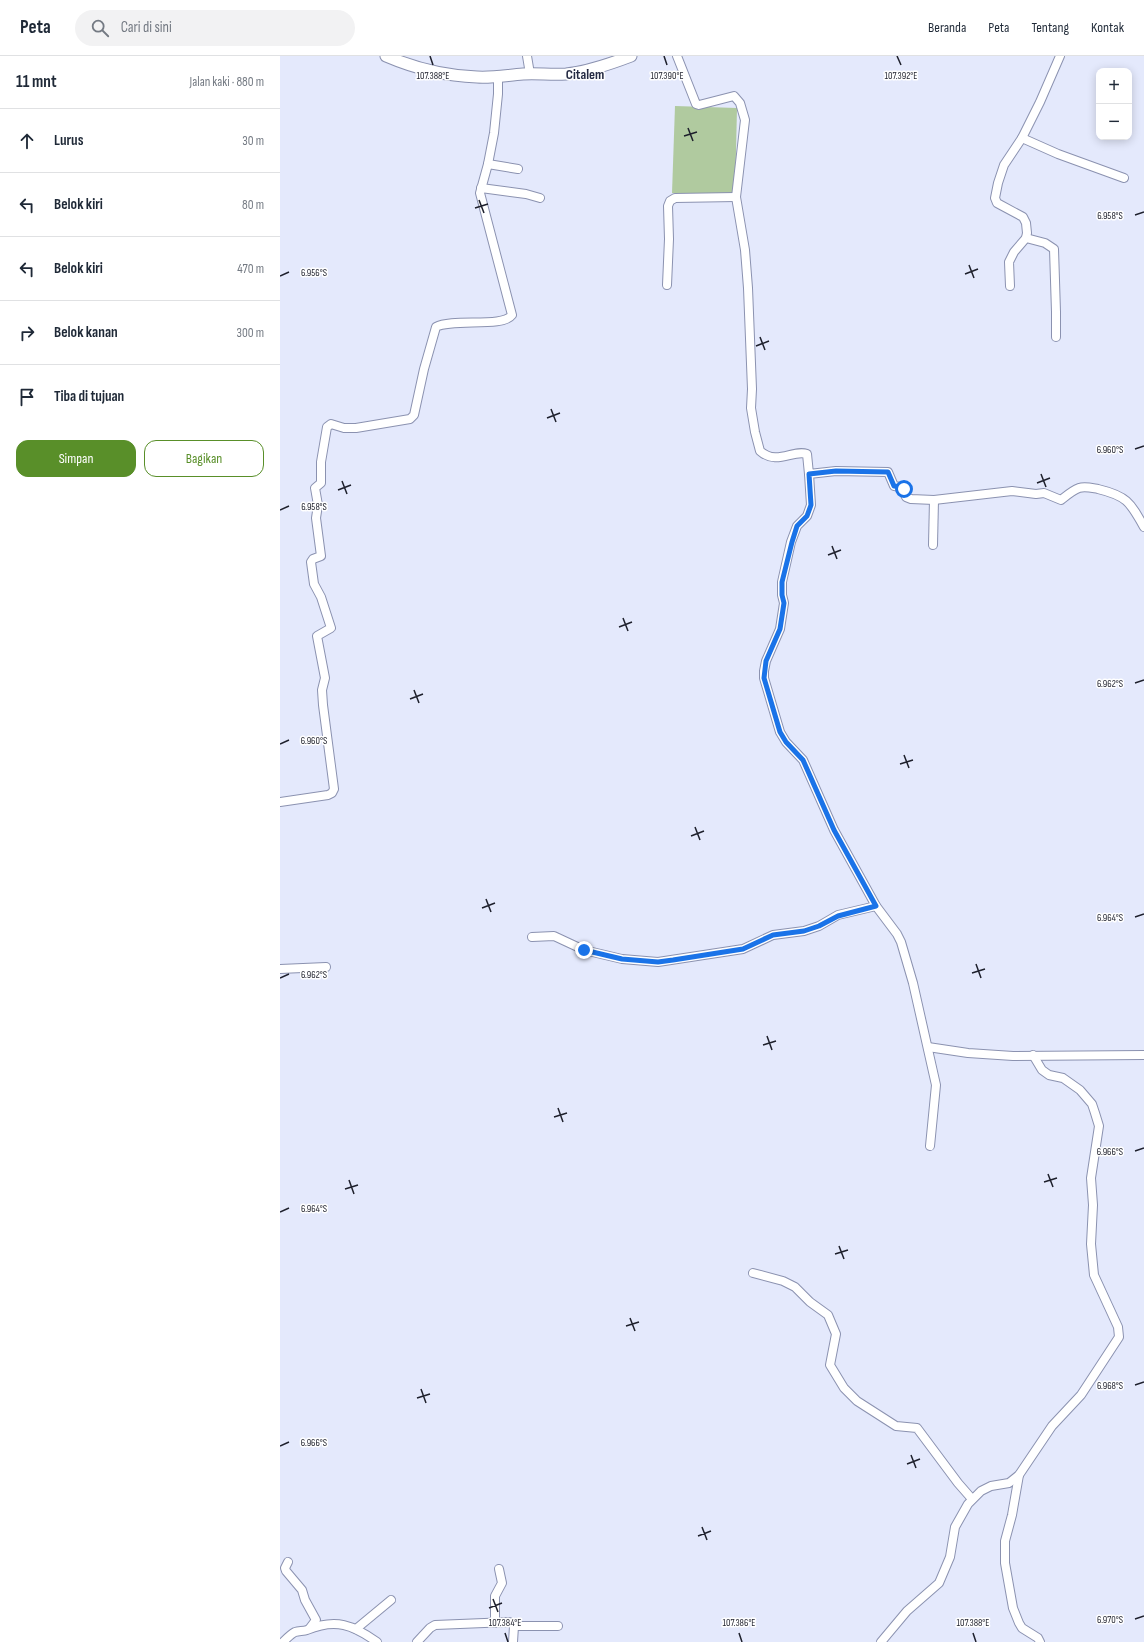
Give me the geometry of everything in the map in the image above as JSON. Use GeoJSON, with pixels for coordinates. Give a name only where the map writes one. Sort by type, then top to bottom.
{"type":"FeatureCollection","features":[{"type":"Feature","properties":{"kind":"main road"},"geometry":{"type":"LineString","coordinates":[[386,56],[402,63],[440,73],[477,77],[530,74],[568,74],[625,57]]}},
{"type":"Feature","properties":{"kind":"street"},"geometry":{"type":"LineString","coordinates":[[527,56],[530,74]]}},
{"type":"Feature","properties":{"kind":"street"},"geometry":{"type":"LineString","coordinates":[[677,56],[696,104],[703,104],[734,96],[740,103],[744,114],[745,128],[736,197],[742,228],[748,288],[752,408],[755,432],[760,451],[764,454],[783,457],[799,452],[807,454],[811,505],[807,516],[797,526],[792,542],[782,582],[782,595],[784,603],[780,629],[766,661],[764,678],[780,732],[786,742],[803,760],[834,830],[876,906],[897,934],[901,942],[928,1047],[936,1085],[930,1146]]}},
{"type":"Feature","properties":{"kind":"street"},"geometry":{"type":"LineString","coordinates":[[1010,286],[1009,262],[1014,252],[1026,238],[1026,223],[1023,217],[997,203],[994,198],[1004,165],[1022,138],[1060,56]]}},
{"type":"Feature","properties":{"kind":"street"},"geometry":{"type":"LineString","coordinates":[[280,802],[328,796],[334,789],[323,705],[322,690],[325,678],[317,636],[331,628],[321,597],[314,584],[311,562],[313,559],[321,556],[316,519],[318,505],[315,488],[321,483],[321,462],[326,428],[331,424],[344,428],[356,428],[410,419],[414,415],[424,369],[436,327],[461,322],[499,321],[511,317],[512,309],[481,197],[481,188],[488,164],[494,133],[498,94],[498,76]]}},
{"type":"Feature","properties":{"kind":"street"},"geometry":{"type":"LineString","coordinates":[[1022,138],[1058,154],[1124,178]]}},
{"type":"Feature","properties":{"kind":"street"},"geometry":{"type":"LineString","coordinates":[[488,164],[518,170]]}},
{"type":"Feature","properties":{"kind":"street"},"geometry":{"type":"LineString","coordinates":[[481,188],[526,194],[540,198]]}},
{"type":"Feature","properties":{"kind":"street"},"geometry":{"type":"LineString","coordinates":[[667,285],[669,239],[668,206],[670,201],[675,198],[736,197]]}},
{"type":"Feature","properties":{"kind":"street"},"geometry":{"type":"LineString","coordinates":[[1026,238],[1045,242],[1054,249],[1056,337]]}},
{"type":"Feature","properties":{"kind":"street"},"geometry":{"type":"LineString","coordinates":[[809,474],[836,471],[888,472],[894,486],[902,487],[906,497],[911,499],[934,500],[1012,491],[1044,493],[1061,500],[1078,488],[1086,487],[1113,493],[1122,497],[1143,521]]}},
{"type":"Feature","properties":{"kind":"street"},"geometry":{"type":"LineString","coordinates":[[933,545],[934,500]]}},
{"type":"Feature","properties":{"kind":"street"},"geometry":{"type":"LineString","coordinates":[[532,937],[557,937],[584,950],[622,959],[658,962],[743,949],[773,935],[804,931],[819,926],[838,916],[876,906]]}},
{"type":"Feature","properties":{"kind":"street"},"geometry":{"type":"LineString","coordinates":[[280,969],[326,967]]}},
{"type":"Feature","properties":{"kind":"street"},"geometry":{"type":"LineString","coordinates":[[928,1047],[968,1053],[1033,1055],[1144,1055]]}},
{"type":"Feature","properties":{"kind":"street"},"geometry":{"type":"LineString","coordinates":[[881,1642],[907,1611],[939,1583],[950,1557],[955,1527],[972,1500],[986,1488],[1008,1483],[1019,1475],[1052,1426],[1082,1395],[1119,1337],[1118,1327],[1094,1274],[1091,1244],[1093,1206],[1091,1178],[1099,1126],[1092,1104],[1080,1090],[1064,1078],[1049,1075],[1042,1070],[1033,1055]]}},
{"type":"Feature","properties":{"kind":"street"},"geometry":{"type":"LineString","coordinates":[[753,1273],[783,1281],[795,1287],[810,1302],[828,1315],[836,1334],[830,1365],[844,1388],[857,1401],[896,1426],[917,1428],[972,1500]]}},
{"type":"Feature","properties":{"kind":"street"},"geometry":{"type":"LineString","coordinates":[[1019,1475],[1011,1523],[1005,1541],[1005,1563],[1013,1608],[1019,1623],[1022,1628],[1038,1638],[1040,1642]]}},
{"type":"Feature","properties":{"kind":"street"},"geometry":{"type":"LineString","coordinates":[[288,1562],[285,1568],[286,1571],[302,1590],[305,1600],[313,1612],[313,1616],[316,1620],[310,1628]]}},
{"type":"Feature","properties":{"kind":"street"},"geometry":{"type":"LineString","coordinates":[[495,1622],[495,1596],[502,1582],[499,1569]]}},
{"type":"Feature","properties":{"kind":"street"},"geometry":{"type":"LineString","coordinates":[[356,1629],[391,1600]]}},
{"type":"Feature","properties":{"kind":"street"},"geometry":{"type":"LineString","coordinates":[[417,1642],[430,1628],[435,1625],[511,1622],[514,1626],[558,1626]]}},
{"type":"Feature","properties":{"kind":"street"},"geometry":{"type":"LineString","coordinates":[[283,1642],[295,1632],[324,1624],[339,1624],[348,1626],[356,1629],[377,1642]]}},
{"type":"Feature","properties":{"kind":"street"},"geometry":{"type":"LineString","coordinates":[[513,1642],[514,1626]]}},
{"type":"Feature","properties":{"kind":"green space"},"geometry":{"type":"Polygon","coordinates":[[[675,106],[737,108],[735,195],[672,193],[675,106]]]}},
{"type":"Feature","properties":{"kind":"district","name":"Citalem"},"geometry":{"type":"Point","coordinates":[585,74]}},
{"type":"Feature","properties":{"kind":"route"},"geometry":{"type":"LineString","coordinates":[[584,950],[622,959],[658,962],[673,960],[743,949],[773,935],[804,931],[819,926],[848,912],[876,906],[826,815],[803,760],[782,737],[764,678],[764,671],[766,661],[780,629],[784,603],[782,595],[782,582],[795,529],[809,513],[812,501],[809,474],[836,471],[879,470],[888,472],[894,486],[902,487],[904,489]]}}]}
